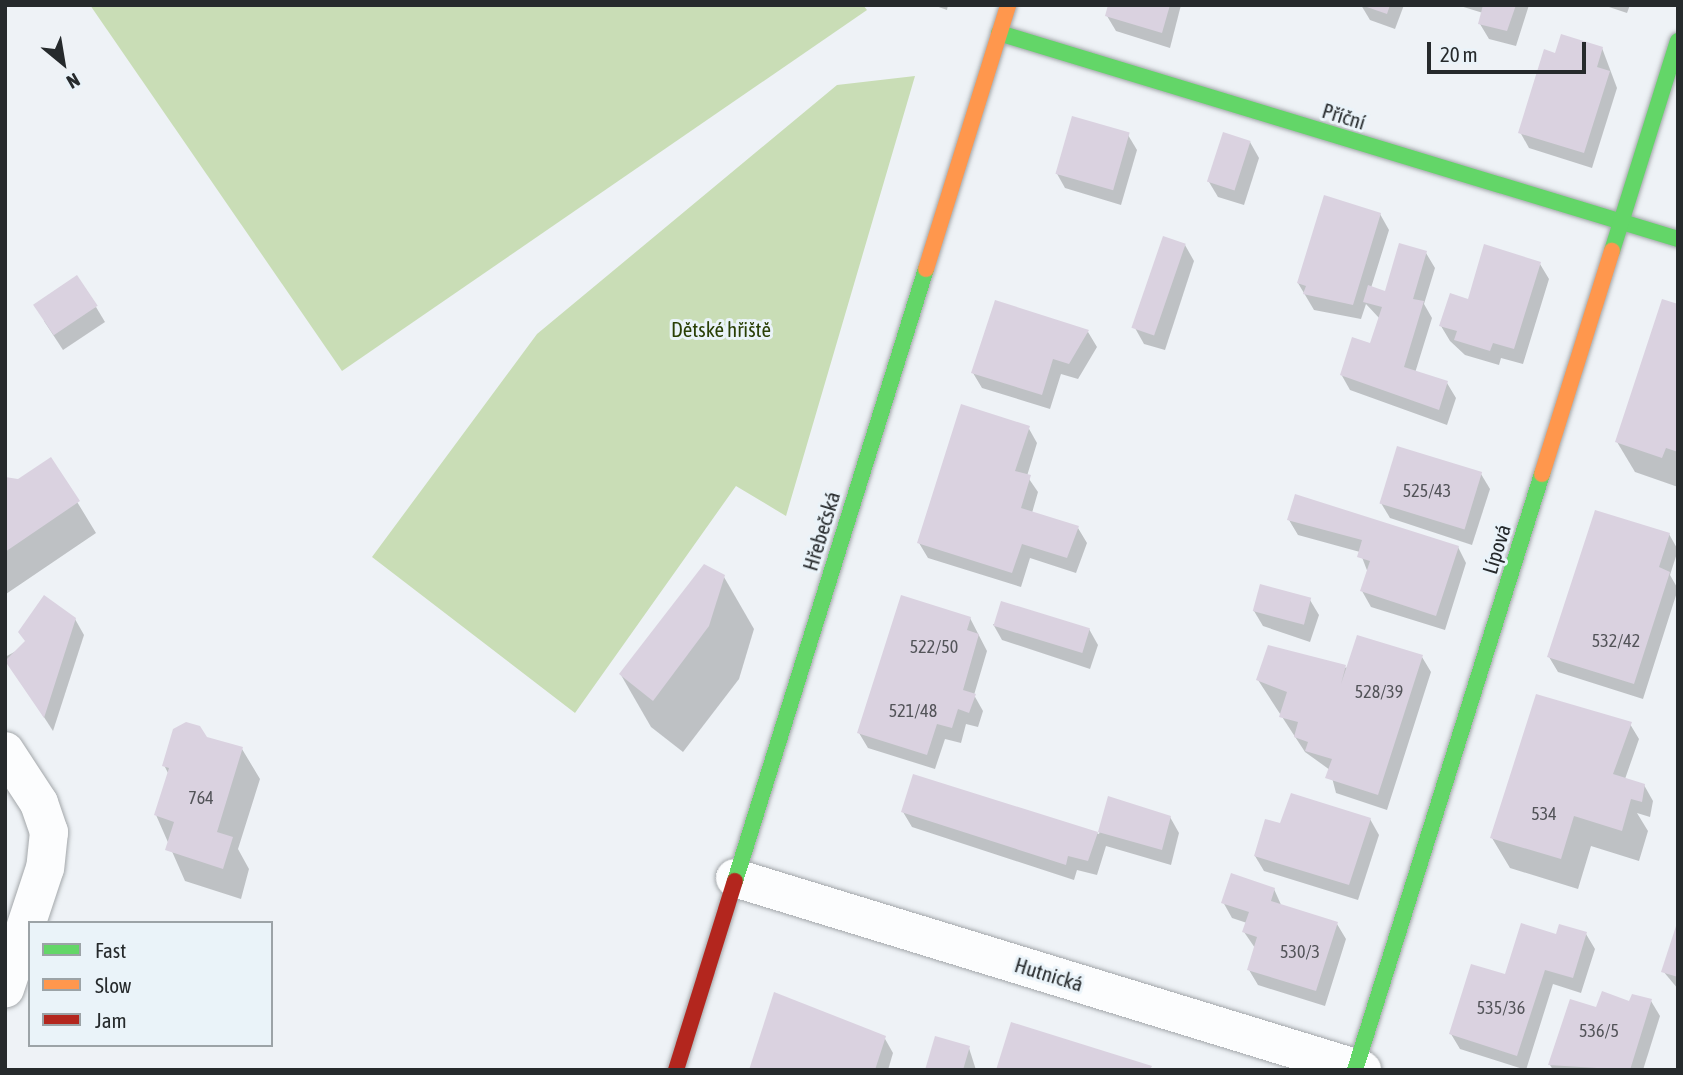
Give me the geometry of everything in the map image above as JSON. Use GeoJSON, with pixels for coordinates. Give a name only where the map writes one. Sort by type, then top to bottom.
{"type":"FeatureCollection","features":[{"type":"Feature","properties":{"kind":"street","name":"Hřebečská"},"geometry":{"type":"LineString","coordinates":[[676,1070],[1008,5]]}},
{"type":"Feature","properties":{"kind":"street","name":"Příční"},"geometry":{"type":"LineString","coordinates":[[999,33],[1678,239]]}},
{"type":"Feature","properties":{"kind":"street","name":"Lípová"},"geometry":{"type":"LineString","coordinates":[[1357,1069],[1678,41]]}},
{"type":"Feature","properties":{"kind":"street"},"geometry":{"type":"LineString","coordinates":[[5,751],[39,803],[48,832],[45,868],[5,989]]}},
{"type":"Feature","properties":{"kind":"street","name":"Hutnická"},"geometry":{"type":"LineString","coordinates":[[735,878],[1357,1069]]}},
{"type":"Feature","properties":{"kind":"green space"},"geometry":{"type":"Polygon","coordinates":[[[90,5],[863,5],[867,10],[342,371],[90,5]]]}},
{"type":"Feature","properties":{"kind":"green space","name":"Dětské hřiště"},"geometry":{"type":"Polygon","coordinates":[[[915,76],[786,516],[736,486],[575,713],[372,557],[537,334],[837,85],[915,76]]]}},
{"type":"Feature","properties":{"kind":"building"},"geometry":{"type":"Polygon","coordinates":[[[1108,5],[1170,5],[1162,33],[1105,16],[1108,5]]]}},
{"type":"Feature","properties":{"kind":"building"},"geometry":{"type":"Polygon","coordinates":[[[1361,5],[1390,5],[1387,14],[1361,5]]]}},
{"type":"Feature","properties":{"kind":"building"},"geometry":{"type":"Polygon","coordinates":[[[1483,5],[1516,5],[1507,31],[1478,24],[1483,5]]]}},
{"type":"Feature","properties":{"kind":"building"},"geometry":{"type":"Polygon","coordinates":[[[1561,34],[1603,47],[1597,67],[1610,71],[1584,153],[1518,133],[1544,49],[1555,53],[1561,34]]]}},
{"type":"Feature","properties":{"kind":"building"},"geometry":{"type":"Polygon","coordinates":[[[1072,116],[1130,133],[1113,190],[1055,174],[1072,116]]]}},
{"type":"Feature","properties":{"kind":"building"},"geometry":{"type":"Polygon","coordinates":[[[1223,132],[1251,141],[1235,190],[1207,181],[1223,132]]]}},
{"type":"Feature","properties":{"kind":"building"},"geometry":{"type":"Polygon","coordinates":[[[1324,195],[1381,213],[1353,305],[1303,294],[1306,286],[1297,283],[1324,195]]]}},
{"type":"Feature","properties":{"kind":"building"},"geometry":{"type":"Polygon","coordinates":[[[1163,236],[1186,244],[1154,336],[1131,328],[1163,236]]]}},
{"type":"Feature","properties":{"kind":"building"},"geometry":{"type":"Polygon","coordinates":[[[1399,243],[1427,251],[1413,299],[1424,301],[1404,367],[1448,381],[1439,410],[1340,375],[1352,337],[1370,343],[1382,307],[1363,302],[1368,285],[1385,291],[1399,243]]]}},
{"type":"Feature","properties":{"kind":"building"},"geometry":{"type":"Polygon","coordinates":[[[1484,244],[1541,262],[1514,349],[1493,343],[1490,351],[1454,340],[1457,331],[1439,326],[1450,293],[1468,299],[1484,244]]]}},
{"type":"Feature","properties":{"kind":"building"},"geometry":{"type":"Polygon","coordinates":[[[77,275],[98,306],[54,335],[33,305],[77,275]]]}},
{"type":"Feature","properties":{"kind":"building"},"geometry":{"type":"Polygon","coordinates":[[[1662,299],[1678,304],[1678,452],[1666,448],[1662,458],[1615,442],[1662,299]]]}},
{"type":"Feature","properties":{"kind":"building"},"geometry":{"type":"Polygon","coordinates":[[[995,300],[1089,330],[1069,364],[1053,359],[1042,395],[971,373],[995,300]]]}},
{"type":"Feature","properties":{"kind":"building"},"geometry":{"type":"Polygon","coordinates":[[[961,404],[1030,426],[1015,471],[1031,475],[1021,508],[1079,526],[1067,558],[1022,544],[1012,573],[917,543],[961,404]]]}},
{"type":"Feature","properties":{"kind":"building"},"geometry":{"type":"Polygon","coordinates":[[[1397,446],[1482,472],[1465,529],[1379,503],[1397,446]]]}},
{"type":"Feature","properties":{"kind":"building"},"geometry":{"type":"Polygon","coordinates":[[[51,457],[80,501],[5,552],[5,477],[18,479],[51,457]]]}},
{"type":"Feature","properties":{"kind":"building"},"geometry":{"type":"Polygon","coordinates":[[[1295,494],[1459,546],[1436,616],[1360,591],[1370,561],[1357,557],[1362,540],[1287,520],[1295,494]]]}},
{"type":"Feature","properties":{"kind":"building"},"geometry":{"type":"Polygon","coordinates":[[[1595,510],[1670,533],[1659,567],[1670,572],[1634,684],[1547,657],[1595,510]]]}},
{"type":"Feature","properties":{"kind":"building"},"geometry":{"type":"Polygon","coordinates":[[[704,564],[725,575],[709,626],[653,701],[619,674],[704,564]]]}},
{"type":"Feature","properties":{"kind":"building"},"geometry":{"type":"Polygon","coordinates":[[[1260,584],[1311,598],[1304,625],[1253,611],[1260,584]]]}},
{"type":"Feature","properties":{"kind":"building"},"geometry":{"type":"Polygon","coordinates":[[[44,595],[76,618],[44,718],[5,661],[25,641],[18,632],[44,595]]]}},
{"type":"Feature","properties":{"kind":"building"},"geometry":{"type":"Polygon","coordinates":[[[901,595],[971,617],[967,630],[979,634],[963,690],[976,694],[969,713],[958,709],[952,728],[937,724],[927,755],[857,733],[901,595]]]}},
{"type":"Feature","properties":{"kind":"building"},"geometry":{"type":"Polygon","coordinates":[[[1001,601],[1090,628],[1082,653],[993,626],[1001,601]]]}},
{"type":"Feature","properties":{"kind":"building"},"geometry":{"type":"Polygon","coordinates":[[[1357,635],[1423,655],[1378,795],[1325,778],[1332,759],[1305,751],[1308,742],[1294,737],[1298,722],[1279,717],[1287,692],[1256,680],[1268,645],[1346,665],[1341,684],[1357,635]]]}},
{"type":"Feature","properties":{"kind":"building"},"geometry":{"type":"Polygon","coordinates":[[[1536,694],[1632,722],[1613,774],[1645,784],[1642,802],[1631,799],[1622,831],[1574,816],[1561,859],[1490,838],[1536,694]]]}},
{"type":"Feature","properties":{"kind":"building"},"geometry":{"type":"Polygon","coordinates":[[[186,722],[200,726],[207,737],[243,747],[217,832],[233,837],[223,869],[165,850],[174,822],[154,815],[169,768],[162,766],[173,729],[186,722]]]}},
{"type":"Feature","properties":{"kind":"building"},"geometry":{"type":"Polygon","coordinates":[[[913,774],[1098,832],[1088,861],[1068,856],[1066,865],[901,812],[913,774]]]}},
{"type":"Feature","properties":{"kind":"building"},"geometry":{"type":"Polygon","coordinates":[[[1291,793],[1371,818],[1349,885],[1254,856],[1265,819],[1280,823],[1291,793]]]}},
{"type":"Feature","properties":{"kind":"building"},"geometry":{"type":"Polygon","coordinates":[[[1108,796],[1171,816],[1162,850],[1098,832],[1108,796]]]}},
{"type":"Feature","properties":{"kind":"building"},"geometry":{"type":"Polygon","coordinates":[[[1231,873],[1275,888],[1271,901],[1338,922],[1316,991],[1247,970],[1257,937],[1242,932],[1249,912],[1221,903],[1231,873]]]}},
{"type":"Feature","properties":{"kind":"building"},"geometry":{"type":"Polygon","coordinates":[[[1521,923],[1556,934],[1559,924],[1587,932],[1573,978],[1545,970],[1517,1056],[1449,1034],[1471,964],[1505,974],[1521,923]]]}},
{"type":"Feature","properties":{"kind":"building"},"geometry":{"type":"Polygon","coordinates":[[[1678,923],[1678,977],[1661,972],[1678,923]]]}},
{"type":"Feature","properties":{"kind":"building"},"geometry":{"type":"Polygon","coordinates":[[[1602,991],[1629,1001],[1632,994],[1652,999],[1630,1070],[1548,1065],[1570,999],[1596,1007],[1602,991]]]}},
{"type":"Feature","properties":{"kind":"building"},"geometry":{"type":"Polygon","coordinates":[[[774,992],[886,1036],[875,1070],[749,1070],[774,992]]]}},
{"type":"Feature","properties":{"kind":"building"},"geometry":{"type":"Polygon","coordinates":[[[1011,1022],[1152,1066],[1150,1070],[996,1070],[1011,1022]]]}},
{"type":"Feature","properties":{"kind":"building"},"geometry":{"type":"Polygon","coordinates":[[[935,1036],[970,1046],[963,1070],[925,1070],[935,1036]]]}},
{"type":"Feature","properties":{"kind":"traffic: fast"},"geometry":{"type":"LineString","coordinates":[[999,33],[1678,239]]}},
{"type":"Feature","properties":{"kind":"traffic: fast"},"geometry":{"type":"LineString","coordinates":[[1612,251],[1678,41]]}},
{"type":"Feature","properties":{"kind":"traffic: fast"},"geometry":{"type":"LineString","coordinates":[[735,881],[926,269]]}},
{"type":"Feature","properties":{"kind":"traffic: fast"},"geometry":{"type":"LineString","coordinates":[[1355,1070],[1542,474]]}},
{"type":"Feature","properties":{"kind":"traffic: slow"},"geometry":{"type":"LineString","coordinates":[[926,269],[1008,5]]}},
{"type":"Feature","properties":{"kind":"traffic: slow"},"geometry":{"type":"LineString","coordinates":[[1542,474],[1612,251]]}},
{"type":"Feature","properties":{"kind":"traffic: jam"},"geometry":{"type":"LineString","coordinates":[[676,1070],[735,881]]}}]}
